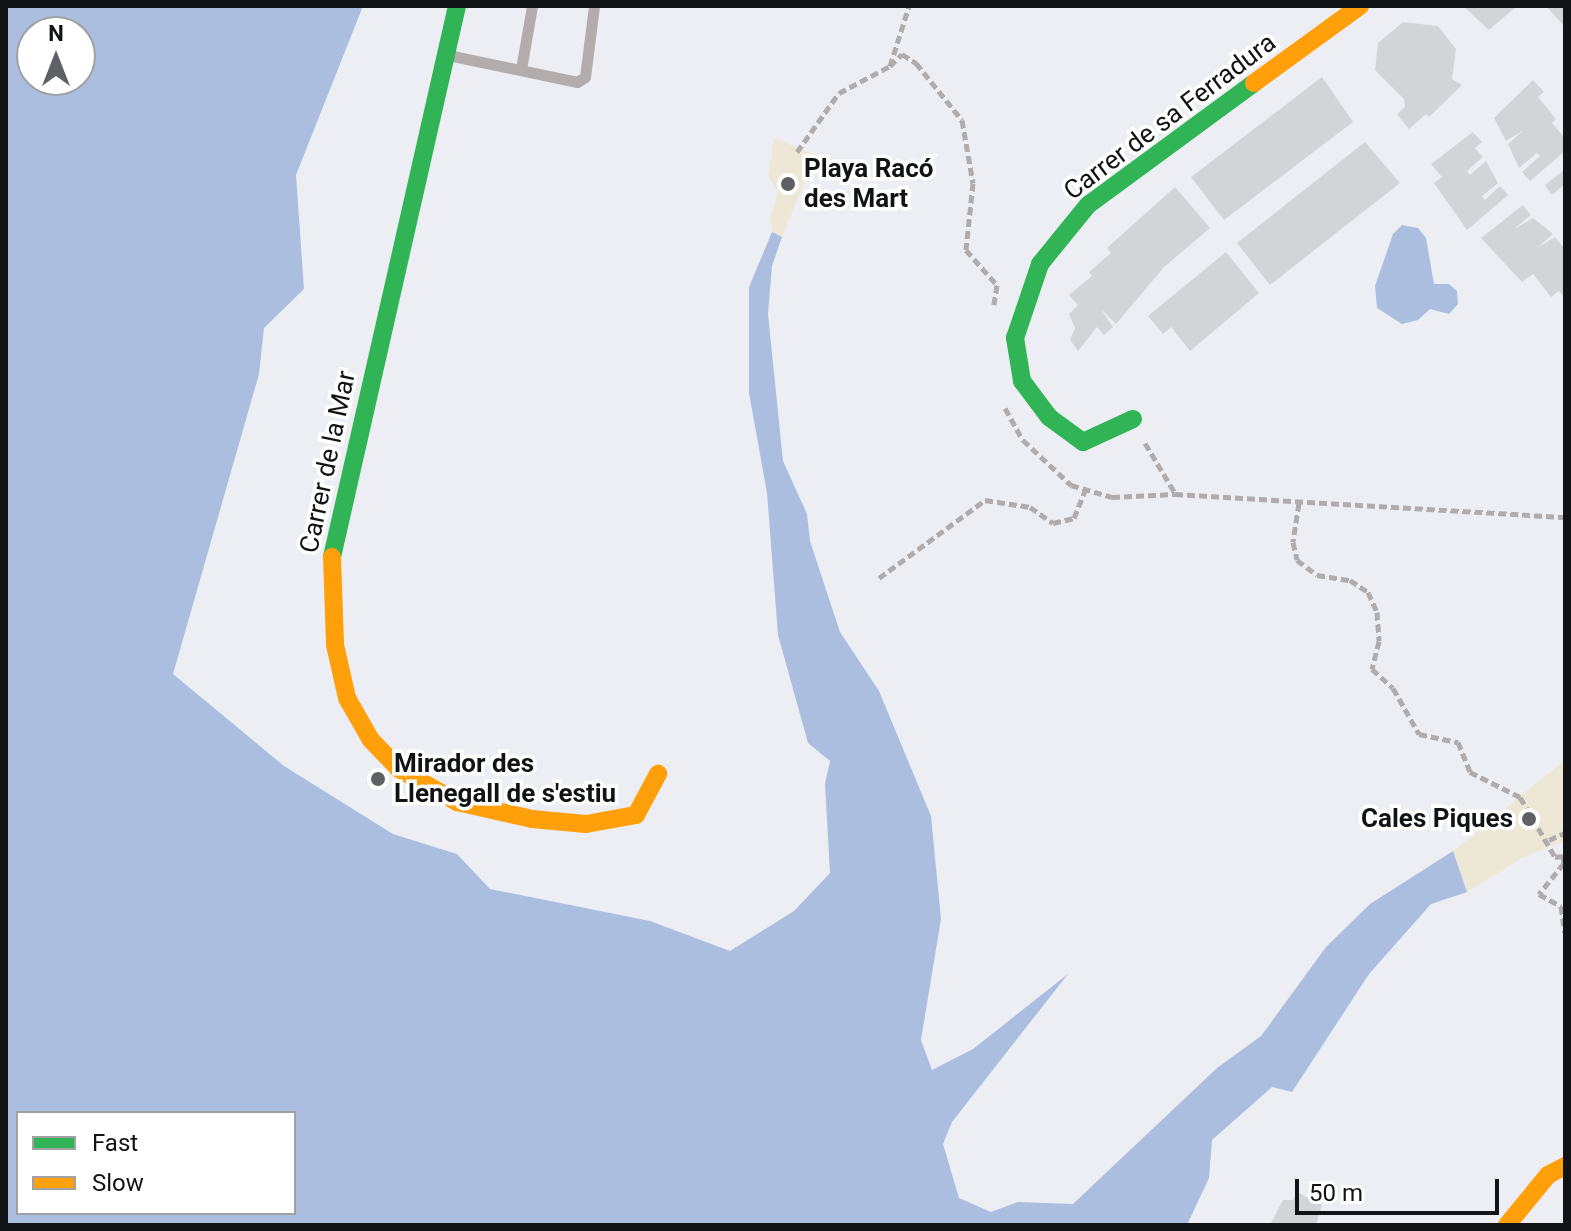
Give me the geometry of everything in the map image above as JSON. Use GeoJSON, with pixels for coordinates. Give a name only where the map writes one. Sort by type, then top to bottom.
{"type":"FeatureCollection","features":[{"type":"Feature","properties":{"kind":"street","name":"Carrer de la Mar"},"geometry":{"type":"LineString","coordinates":[[457,6],[332,558],[335,645],[347,698],[371,740],[399,769],[457,802],[532,819],[586,824],[636,815],[658,774]]}},
{"type":"Feature","properties":{"kind":"street","name":"Carrer de sa Ferradura"},"geometry":{"type":"LineString","coordinates":[[1133,419],[1083,442],[1049,417],[1022,381],[1015,338],[1040,264],[1088,205],[1360,6]]}},
{"type":"Feature","properties":{"kind":"street"},"geometry":{"type":"LineString","coordinates":[[1507,1225],[1548,1175],[1565,1166]]}},
{"type":"Feature","properties":{"kind":"lane"},"geometry":{"type":"LineString","coordinates":[[521,69],[532,6]]}},
{"type":"Feature","properties":{"kind":"lane"},"geometry":{"type":"LineString","coordinates":[[448,55],[577,82],[585,77],[594,6]]}},
{"type":"Feature","properties":{"kind":"path"},"geometry":{"type":"LineString","coordinates":[[890,66],[909,6]]}},
{"type":"Feature","properties":{"kind":"path"},"geometry":{"type":"LineString","coordinates":[[797,152],[839,93],[890,66],[902,54],[916,63],[962,120],[973,183],[966,250],[997,285],[993,315]]}},
{"type":"Feature","properties":{"kind":"path"},"geometry":{"type":"LineString","coordinates":[[1003,402],[1023,440],[1071,485],[1112,497],[1175,494],[1565,517]]}},
{"type":"Feature","properties":{"kind":"path"},"geometry":{"type":"LineString","coordinates":[[1133,419],[1175,494]]}},
{"type":"Feature","properties":{"kind":"path"},"geometry":{"type":"LineString","coordinates":[[879,578],[985,500],[1030,507],[1053,523],[1074,518],[1085,491]]}},
{"type":"Feature","properties":{"kind":"path"},"geometry":{"type":"LineString","coordinates":[[1299,503],[1293,542],[1297,560],[1317,575],[1350,580],[1368,592],[1377,612],[1379,641],[1372,669],[1393,688],[1419,734],[1458,742],[1470,772],[1520,797],[1549,840],[1555,857],[1563,856],[1564,863],[1539,894],[1561,906],[1565,933]]}},
{"type":"Feature","properties":{"kind":"path"},"geometry":{"type":"LineString","coordinates":[[1549,840],[1565,833]]}},
{"type":"Feature","properties":{"kind":"sand","name":"Playa Racó des Mart"},"geometry":{"type":"Polygon","coordinates":[[[774,138],[816,155],[782,237],[772,232],[770,218],[778,192],[768,176],[774,138]]]}},
{"type":"Feature","properties":{"kind":"sand","name":"Cales Piques"},"geometry":{"type":"Polygon","coordinates":[[[1565,760],[1565,841],[1522,858],[1467,892],[1453,851],[1565,760]]]}},
{"type":"Feature","properties":{"kind":"water"},"geometry":{"type":"Polygon","coordinates":[[[6,6],[363,6],[296,175],[304,289],[264,328],[259,374],[173,674],[284,766],[393,834],[457,854],[490,889],[650,921],[730,951],[794,911],[830,873],[825,784],[830,761],[808,743],[778,635],[767,493],[749,393],[749,287],[772,232],[782,237],[772,266],[768,314],[783,461],[807,514],[810,541],[840,632],[879,691],[931,816],[941,919],[921,1040],[932,1070],[973,1049],[1068,974],[952,1122],[943,1144],[959,1198],[991,1212],[1018,1202],[1073,1204],[1217,1068],[1261,1036],[1326,947],[1370,904],[1453,851],[1467,892],[1431,904],[1369,974],[1292,1092],[1272,1087],[1212,1140],[1209,1178],[1187,1225],[6,1225],[6,6]]]}},
{"type":"Feature","properties":{"kind":"water"},"geometry":{"type":"Polygon","coordinates":[[[1402,225],[1418,228],[1426,238],[1434,284],[1449,284],[1457,291],[1458,304],[1449,314],[1430,309],[1418,320],[1402,324],[1377,308],[1375,286],[1393,234],[1402,225]]]}},
{"type":"Feature","properties":{"kind":"building"},"geometry":{"type":"Polygon","coordinates":[[[1463,6],[1517,6],[1489,30],[1463,6]]]}},
{"type":"Feature","properties":{"kind":"building"},"geometry":{"type":"Polygon","coordinates":[[[1546,6],[1565,6],[1565,24],[1563,25],[1546,6]]]}},
{"type":"Feature","properties":{"kind":"building"},"geometry":{"type":"Polygon","coordinates":[[[1403,22],[1438,26],[1456,49],[1452,79],[1462,85],[1429,117],[1426,114],[1409,129],[1397,114],[1405,107],[1404,99],[1375,70],[1378,43],[1403,22]]]}},
{"type":"Feature","properties":{"kind":"building"},"geometry":{"type":"Polygon","coordinates":[[[1322,77],[1353,122],[1224,220],[1191,177],[1322,77]]]}},
{"type":"Feature","properties":{"kind":"building"},"geometry":{"type":"Polygon","coordinates":[[[1533,80],[1544,92],[1538,97],[1556,119],[1552,123],[1565,138],[1565,151],[1530,181],[1522,172],[1540,156],[1537,153],[1519,168],[1508,144],[1524,130],[1506,141],[1494,118],[1533,80]]]}},
{"type":"Feature","properties":{"kind":"building"},"geometry":{"type":"Polygon","coordinates":[[[1473,132],[1482,142],[1475,148],[1483,157],[1467,171],[1470,175],[1486,161],[1498,183],[1482,196],[1485,200],[1500,186],[1508,195],[1467,230],[1434,183],[1442,177],[1431,164],[1473,132]]]}},
{"type":"Feature","properties":{"kind":"building"},"geometry":{"type":"Polygon","coordinates":[[[1365,142],[1400,183],[1270,285],[1237,243],[1365,142]]]}},
{"type":"Feature","properties":{"kind":"building"},"geometry":{"type":"Polygon","coordinates":[[[1565,169],[1565,184],[1552,195],[1545,185],[1565,169]]]}},
{"type":"Feature","properties":{"kind":"building"},"geometry":{"type":"Polygon","coordinates":[[[1175,187],[1210,228],[1164,267],[1116,324],[1101,309],[1113,327],[1104,335],[1097,327],[1078,351],[1070,340],[1075,328],[1069,314],[1078,305],[1069,295],[1092,276],[1089,272],[1111,253],[1107,248],[1175,187]]]}},
{"type":"Feature","properties":{"kind":"building"},"geometry":{"type":"Polygon","coordinates":[[[1523,205],[1531,215],[1514,229],[1533,218],[1553,234],[1537,248],[1555,237],[1565,249],[1565,298],[1559,291],[1551,297],[1533,274],[1522,282],[1481,238],[1523,205]]]}},
{"type":"Feature","properties":{"kind":"building"},"geometry":{"type":"Polygon","coordinates":[[[1226,252],[1259,293],[1190,351],[1171,327],[1163,334],[1148,316],[1226,252]]]}},
{"type":"Feature","properties":{"kind":"building"},"geometry":{"type":"Polygon","coordinates":[[[1297,1192],[1322,1205],[1316,1225],[1270,1225],[1283,1200],[1293,1200],[1297,1192]]]}},
{"type":"Feature","properties":{"kind":"traffic: fast"},"geometry":{"type":"LineString","coordinates":[[332,557],[457,6]]}},
{"type":"Feature","properties":{"kind":"traffic: fast"},"geometry":{"type":"LineString","coordinates":[[1133,419],[1083,442],[1049,417],[1022,381],[1015,338],[1040,264],[1088,205],[1254,83]]}},
{"type":"Feature","properties":{"kind":"traffic: slow"},"geometry":{"type":"LineString","coordinates":[[1254,83],[1360,6]]}},
{"type":"Feature","properties":{"kind":"traffic: slow"},"geometry":{"type":"LineString","coordinates":[[332,557],[335,645],[347,698],[371,740],[399,769],[457,802],[532,819],[586,824],[636,815],[658,774]]}},
{"type":"Feature","properties":{"kind":"traffic: slow"},"geometry":{"type":"LineString","coordinates":[[1507,1225],[1548,1175],[1565,1166]]}},
{"type":"Feature","properties":{"kind":"place","name":"Playa Racó des Mart"},"geometry":{"type":"Point","coordinates":[788,184]}},
{"type":"Feature","properties":{"kind":"place","name":"Mirador des Llenegall de s'estiu"},"geometry":{"type":"Point","coordinates":[378,779]}},
{"type":"Feature","properties":{"kind":"place","name":"Cales Piques"},"geometry":{"type":"Point","coordinates":[1529,819]}}]}
